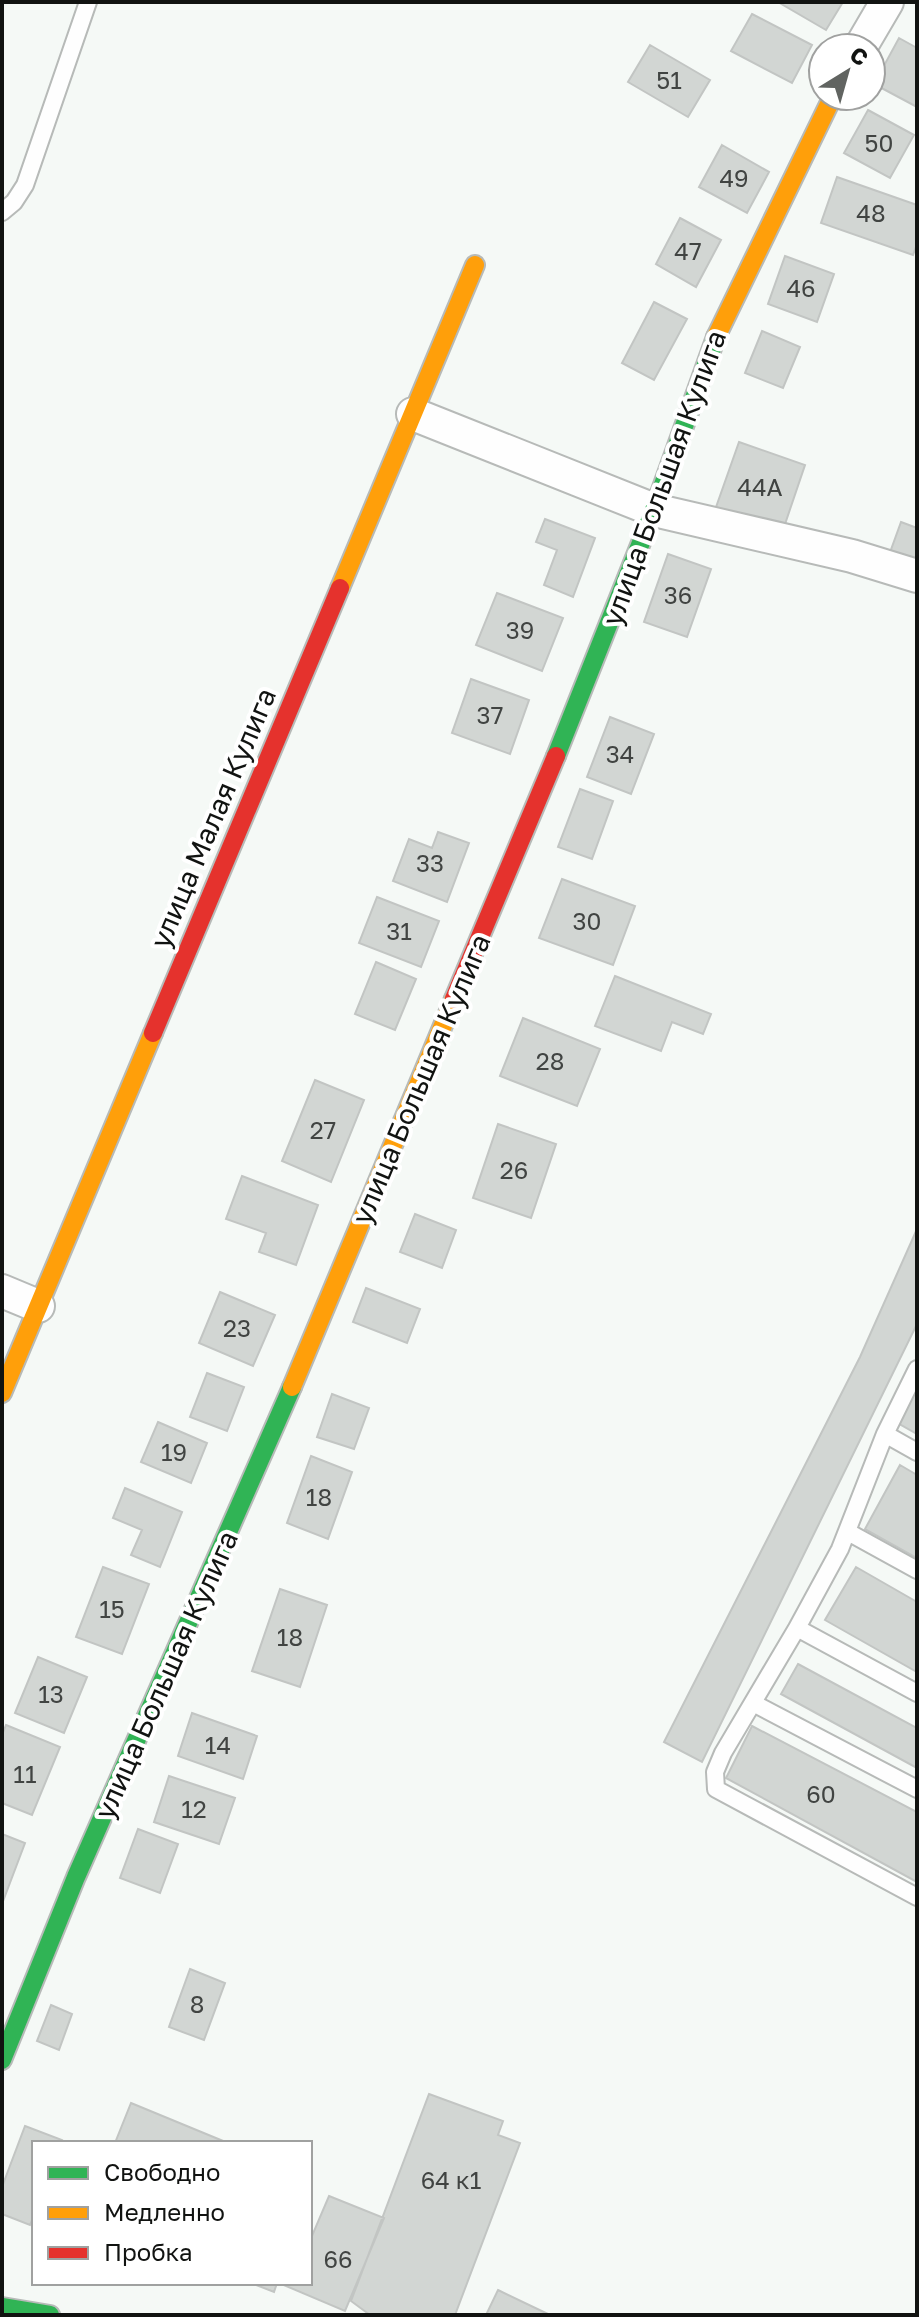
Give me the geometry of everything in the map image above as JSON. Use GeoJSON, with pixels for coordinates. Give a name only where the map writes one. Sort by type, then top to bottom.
{"type":"FeatureCollection","features":[{"type":"Feature","properties":{"kind":"street"},"geometry":{"type":"LineString","coordinates":[[869,32],[887,2]]}},
{"type":"Feature","properties":{"kind":"street","name":"улица Большая Кулига"},"geometry":{"type":"LineString","coordinates":[[2,2060],[82,1863],[267,1447],[578,704],[654,510],[721,323],[825,112]]}},
{"type":"Feature","properties":{"kind":"street","name":"улица Малая Кулига"},"geometry":{"type":"LineString","coordinates":[[2,1393],[475,265]]}},
{"type":"Feature","properties":{"kind":"street"},"geometry":{"type":"LineString","coordinates":[[413,414],[654,510],[852,556],[917,576]]}},
{"type":"Feature","properties":{"kind":"street"},"geometry":{"type":"LineString","coordinates":[[2,1291],[38,1306]]}},
{"type":"Feature","properties":{"kind":"street"},"geometry":{"type":"LineString","coordinates":[[2,2307],[50,2315]]}},
{"type":"Feature","properties":{"kind":"lane"},"geometry":{"type":"LineString","coordinates":[[2,212],[14,202],[25,185],[88,2]]}},
{"type":"Feature","properties":{"kind":"lane"},"geometry":{"type":"LineString","coordinates":[[917,1369],[885,1434],[848,1532],[715,1772],[716,1789],[917,1897]]}},
{"type":"Feature","properties":{"kind":"lane"},"geometry":{"type":"LineString","coordinates":[[885,1434],[917,1452]]}},
{"type":"Feature","properties":{"kind":"lane"},"geometry":{"type":"LineString","coordinates":[[848,1532],[917,1570]]}},
{"type":"Feature","properties":{"kind":"lane"},"geometry":{"type":"LineString","coordinates":[[797,1628],[917,1693]]}},
{"type":"Feature","properties":{"kind":"lane"},"geometry":{"type":"LineString","coordinates":[[753,1703],[917,1789]]}},
{"type":"Feature","properties":{"kind":"building"},"geometry":{"type":"Polygon","coordinates":[[[778,2],[843,2],[826,30],[778,2]]]}},
{"type":"Feature","properties":{"kind":"building"},"geometry":{"type":"Polygon","coordinates":[[[752,14],[807,42],[807,54],[792,83],[731,51],[752,14]]]}},
{"type":"Feature","properties":{"kind":"building"},"geometry":{"type":"Polygon","coordinates":[[[899,38],[917,48],[917,107],[887,91],[887,60],[899,38]]]}},
{"type":"Feature","properties":{"kind":"building"},"geometry":{"type":"Polygon","coordinates":[[[650,45],[710,80],[688,117],[628,82],[650,45]]]}},
{"type":"Feature","properties":{"kind":"building"},"geometry":{"type":"Polygon","coordinates":[[[867,112],[914,135],[890,178],[844,153],[867,112]]]}},
{"type":"Feature","properties":{"kind":"building"},"geometry":{"type":"Polygon","coordinates":[[[722,145],[769,172],[747,213],[699,187],[722,145]]]}},
{"type":"Feature","properties":{"kind":"building"},"geometry":{"type":"Polygon","coordinates":[[[837,177],[917,205],[917,244],[913,255],[821,223],[837,177]]]}},
{"type":"Feature","properties":{"kind":"building"},"geometry":{"type":"Polygon","coordinates":[[[680,218],[721,240],[696,287],[656,264],[680,218]]]}},
{"type":"Feature","properties":{"kind":"building"},"geometry":{"type":"Polygon","coordinates":[[[785,256],[834,274],[817,322],[768,304],[785,256]]]}},
{"type":"Feature","properties":{"kind":"building"},"geometry":{"type":"Polygon","coordinates":[[[654,302],[687,319],[654,380],[622,363],[654,302]]]}},
{"type":"Feature","properties":{"kind":"building"},"geometry":{"type":"Polygon","coordinates":[[[762,331],[800,347],[783,388],[745,373],[762,331]]]}},
{"type":"Feature","properties":{"kind":"building"},"geometry":{"type":"Polygon","coordinates":[[[739,442],[805,465],[782,533],[715,510],[739,442]]]}},
{"type":"Feature","properties":{"kind":"building"},"geometry":{"type":"Polygon","coordinates":[[[545,519],[595,538],[573,597],[544,585],[557,550],[536,542],[545,519]]]}},
{"type":"Feature","properties":{"kind":"building"},"geometry":{"type":"Polygon","coordinates":[[[901,522],[917,528],[917,569],[888,558],[901,522]]]}},
{"type":"Feature","properties":{"kind":"building"},"geometry":{"type":"Polygon","coordinates":[[[668,554],[711,569],[687,637],[644,622],[668,554]]]}},
{"type":"Feature","properties":{"kind":"building"},"geometry":{"type":"Polygon","coordinates":[[[497,593],[563,618],[542,671],[476,645],[497,593]]]}},
{"type":"Feature","properties":{"kind":"building"},"geometry":{"type":"Polygon","coordinates":[[[471,679],[529,700],[510,754],[452,733],[471,679]]]}},
{"type":"Feature","properties":{"kind":"building"},"geometry":{"type":"Polygon","coordinates":[[[610,717],[654,734],[631,794],[587,777],[610,717]]]}},
{"type":"Feature","properties":{"kind":"building"},"geometry":{"type":"Polygon","coordinates":[[[580,789],[613,801],[592,859],[558,847],[580,789]]]}},
{"type":"Feature","properties":{"kind":"building"},"geometry":{"type":"Polygon","coordinates":[[[438,832],[469,843],[447,902],[393,881],[409,839],[432,848],[438,832]]]}},
{"type":"Feature","properties":{"kind":"building"},"geometry":{"type":"Polygon","coordinates":[[[562,879],[635,906],[613,965],[539,938],[562,879]]]}},
{"type":"Feature","properties":{"kind":"building"},"geometry":{"type":"Polygon","coordinates":[[[377,897],[439,921],[421,967],[359,943],[377,897]]]}},
{"type":"Feature","properties":{"kind":"building"},"geometry":{"type":"Polygon","coordinates":[[[376,962],[416,979],[395,1030],[355,1014],[376,962]]]}},
{"type":"Feature","properties":{"kind":"building"},"geometry":{"type":"Polygon","coordinates":[[[615,976],[711,1014],[703,1034],[672,1022],[661,1051],[595,1026],[615,976]]]}},
{"type":"Feature","properties":{"kind":"building"},"geometry":{"type":"Polygon","coordinates":[[[523,1018],[600,1049],[577,1106],[500,1076],[523,1018]]]}},
{"type":"Feature","properties":{"kind":"building"},"geometry":{"type":"Polygon","coordinates":[[[315,1080],[364,1100],[331,1182],[282,1161],[315,1080]]]}},
{"type":"Feature","properties":{"kind":"building"},"geometry":{"type":"Polygon","coordinates":[[[498,1124],[556,1144],[531,1218],[473,1198],[498,1124]]]}},
{"type":"Feature","properties":{"kind":"building"},"geometry":{"type":"Polygon","coordinates":[[[242,1176],[318,1205],[296,1265],[259,1252],[266,1233],[226,1219],[242,1176]]]}},
{"type":"Feature","properties":{"kind":"building"},"geometry":{"type":"Polygon","coordinates":[[[415,1214],[456,1230],[442,1268],[400,1252],[415,1214]]]}},
{"type":"Feature","properties":{"kind":"building"},"geometry":{"type":"Polygon","coordinates":[[[917,1229],[917,1324],[702,1762],[664,1742],[860,1357],[917,1229]]]}},
{"type":"Feature","properties":{"kind":"building"},"geometry":{"type":"Polygon","coordinates":[[[366,1288],[420,1309],[407,1343],[353,1322],[366,1288]]]}},
{"type":"Feature","properties":{"kind":"building"},"geometry":{"type":"Polygon","coordinates":[[[220,1292],[275,1315],[253,1366],[199,1343],[220,1292]]]}},
{"type":"Feature","properties":{"kind":"building"},"geometry":{"type":"Polygon","coordinates":[[[207,1373],[244,1387],[227,1431],[190,1417],[207,1373]]]}},
{"type":"Feature","properties":{"kind":"building"},"geometry":{"type":"Polygon","coordinates":[[[917,1384],[917,1434],[896,1422],[917,1384]]]}},
{"type":"Feature","properties":{"kind":"building"},"geometry":{"type":"Polygon","coordinates":[[[332,1394],[369,1408],[354,1449],[317,1437],[332,1394]]]}},
{"type":"Feature","properties":{"kind":"building"},"geometry":{"type":"Polygon","coordinates":[[[158,1422],[207,1443],[191,1483],[141,1462],[158,1422]]]}},
{"type":"Feature","properties":{"kind":"building"},"geometry":{"type":"Polygon","coordinates":[[[311,1456],[352,1472],[328,1539],[287,1523],[311,1456]]]}},
{"type":"Feature","properties":{"kind":"building"},"geometry":{"type":"Polygon","coordinates":[[[900,1465],[917,1475],[917,1558],[865,1529],[900,1465]]]}},
{"type":"Feature","properties":{"kind":"building"},"geometry":{"type":"Polygon","coordinates":[[[125,1488],[182,1512],[160,1567],[131,1555],[142,1530],[113,1518],[125,1488]]]}},
{"type":"Feature","properties":{"kind":"building"},"geometry":{"type":"Polygon","coordinates":[[[103,1567],[149,1584],[122,1654],[76,1637],[103,1567]]]}},
{"type":"Feature","properties":{"kind":"building"},"geometry":{"type":"Polygon","coordinates":[[[856,1567],[917,1602],[917,1672],[825,1620],[856,1567]]]}},
{"type":"Feature","properties":{"kind":"building"},"geometry":{"type":"Polygon","coordinates":[[[280,1589],[327,1605],[300,1687],[252,1671],[280,1589]]]}},
{"type":"Feature","properties":{"kind":"building"},"geometry":{"type":"Polygon","coordinates":[[[38,1657],[87,1677],[64,1733],[15,1713],[38,1657]]]}},
{"type":"Feature","properties":{"kind":"building"},"geometry":{"type":"Polygon","coordinates":[[[798,1664],[917,1728],[917,1768],[781,1694],[798,1664]]]}},
{"type":"Feature","properties":{"kind":"building"},"geometry":{"type":"Polygon","coordinates":[[[192,1713],[257,1736],[243,1779],[178,1756],[192,1713]]]}},
{"type":"Feature","properties":{"kind":"building"},"geometry":{"type":"Polygon","coordinates":[[[6,1725],[60,1747],[32,1815],[2,1803],[2,1735],[6,1725]]]}},
{"type":"Feature","properties":{"kind":"building"},"geometry":{"type":"Polygon","coordinates":[[[752,1726],[917,1812],[917,1882],[726,1778],[752,1726]]]}},
{"type":"Feature","properties":{"kind":"building"},"geometry":{"type":"Polygon","coordinates":[[[169,1776],[235,1798],[219,1844],[154,1822],[169,1776]]]}},
{"type":"Feature","properties":{"kind":"building"},"geometry":{"type":"Polygon","coordinates":[[[138,1829],[178,1844],[160,1893],[120,1878],[138,1829]]]}},
{"type":"Feature","properties":{"kind":"building"},"geometry":{"type":"Polygon","coordinates":[[[2,1834],[25,1843],[2,1904],[2,1834]]]}},
{"type":"Feature","properties":{"kind":"building"},"geometry":{"type":"Polygon","coordinates":[[[190,1969],[225,1983],[204,2040],[169,2027],[190,1969]]]}},
{"type":"Feature","properties":{"kind":"building"},"geometry":{"type":"Polygon","coordinates":[[[51,2005],[72,2014],[59,2050],[37,2041],[51,2005]]]}},
{"type":"Feature","properties":{"kind":"building"},"geometry":{"type":"Polygon","coordinates":[[[429,2094],[503,2121],[498,2135],[520,2143],[455,2315],[370,2315],[351,2301],[429,2094]]]}},
{"type":"Feature","properties":{"kind":"building"},"geometry":{"type":"Polygon","coordinates":[[[131,2103],[223,2141],[116,2141],[131,2103]]]}},
{"type":"Feature","properties":{"kind":"building"},"geometry":{"type":"Polygon","coordinates":[[[25,2126],[62,2140],[32,2141],[30,2225],[2,2214],[2,2187],[25,2126]]]}},
{"type":"Feature","properties":{"kind":"building"},"geometry":{"type":"Polygon","coordinates":[[[329,2196],[384,2218],[345,2311],[284,2285],[312,2285],[312,2236],[329,2196]]]}},
{"type":"Feature","properties":{"kind":"building"},"geometry":{"type":"Polygon","coordinates":[[[256,2285],[276,2285],[274,2292],[256,2285]]]}},
{"type":"Feature","properties":{"kind":"building"},"geometry":{"type":"Polygon","coordinates":[[[498,2290],[550,2315],[486,2315],[498,2290]]]}},
{"type":"Feature","properties":{"kind":"traffic: fast"},"geometry":{"type":"LineString","coordinates":[[556,756],[654,510],[716,337]]}},
{"type":"Feature","properties":{"kind":"traffic: fast"},"geometry":{"type":"LineString","coordinates":[[2,2060],[76,1877],[292,1387]]}},
{"type":"Feature","properties":{"kind":"traffic: fast"},"geometry":{"type":"LineString","coordinates":[[2,2307],[50,2315]]}},
{"type":"Feature","properties":{"kind":"traffic: slow"},"geometry":{"type":"LineString","coordinates":[[716,337],[825,112]]}},
{"type":"Feature","properties":{"kind":"traffic: slow"},"geometry":{"type":"LineString","coordinates":[[340,588],[475,265]]}},
{"type":"Feature","properties":{"kind":"traffic: slow"},"geometry":{"type":"LineString","coordinates":[[292,1387],[454,999]]}},
{"type":"Feature","properties":{"kind":"traffic: slow"},"geometry":{"type":"LineString","coordinates":[[2,1393],[153,1033]]}},
{"type":"Feature","properties":{"kind":"traffic: jam"},"geometry":{"type":"LineString","coordinates":[[153,1033],[340,588]]}},
{"type":"Feature","properties":{"kind":"traffic: jam"},"geometry":{"type":"LineString","coordinates":[[454,999],[556,756]]}}]}
